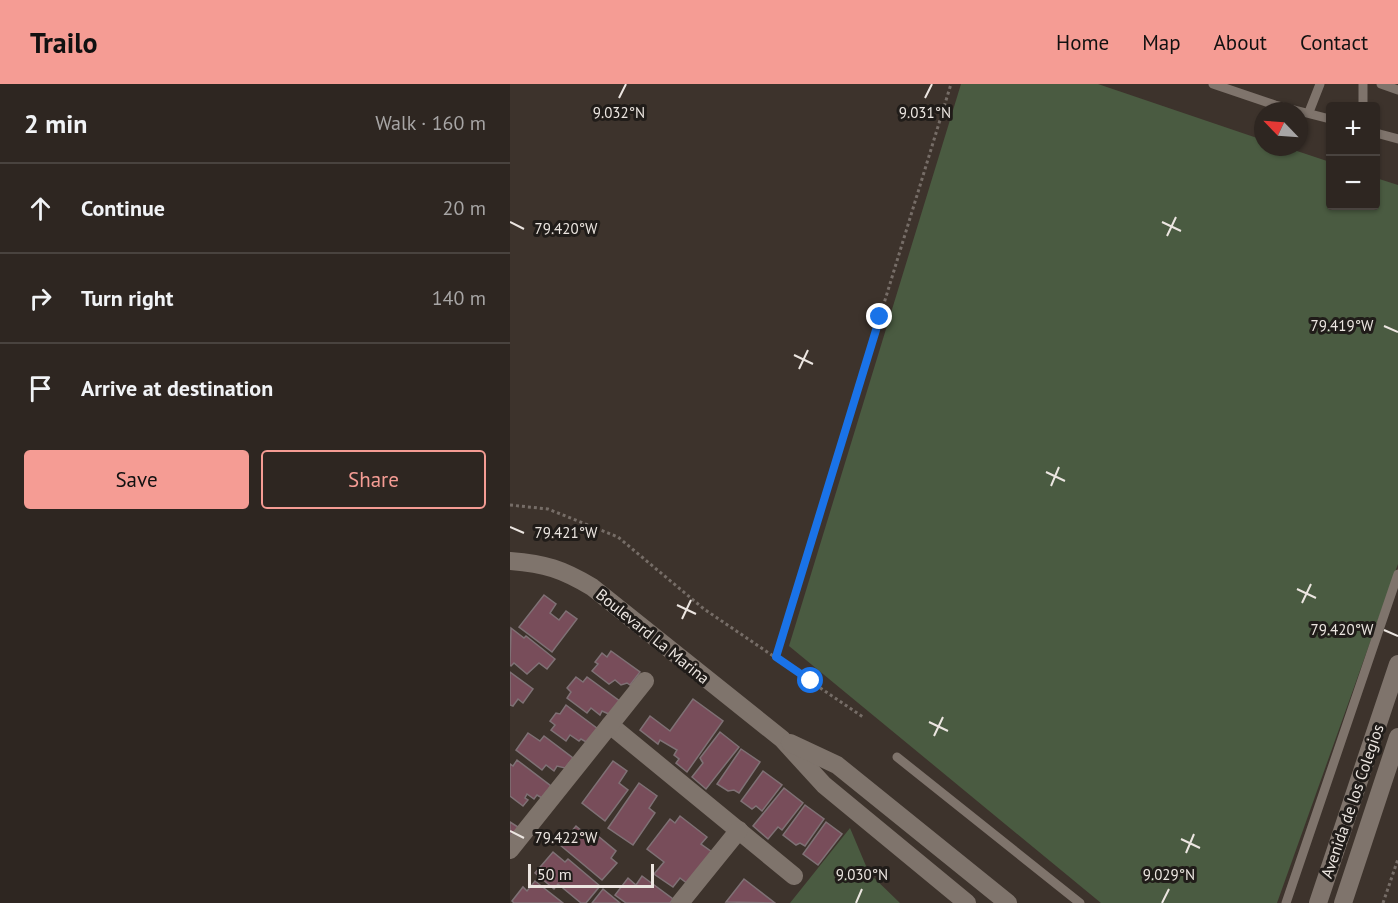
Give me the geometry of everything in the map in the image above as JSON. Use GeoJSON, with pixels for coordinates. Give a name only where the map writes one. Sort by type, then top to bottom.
{"type":"FeatureCollection","features":[{"type":"Feature","properties":{"kind":"street","name":"Boulevard La Marina"},"geometry":{"type":"LineString","coordinates":[[510,561],[533,563],[565,571],[592,587],[782,739],[824,785],[967,903]]}},
{"type":"Feature","properties":{"kind":"street","name":"Avenida de los Colegios"},"geometry":{"type":"LineString","coordinates":[[1318,903],[1398,664]]}},
{"type":"Feature","properties":{"kind":"street"},"geometry":{"type":"LineString","coordinates":[[510,850],[645,681]]}},
{"type":"Feature","properties":{"kind":"street"},"geometry":{"type":"LineString","coordinates":[[610,725],[794,876]]}},
{"type":"Feature","properties":{"kind":"street","name":"Avenida de los Colegios"},"geometry":{"type":"LineString","coordinates":[[1343,903],[1398,737]]}},
{"type":"Feature","properties":{"kind":"street","name":"Boulevard La Marina"},"geometry":{"type":"LineString","coordinates":[[782,739],[837,765],[1008,903]]}},
{"type":"Feature","properties":{"kind":"street"},"geometry":{"type":"LineString","coordinates":[[680,903],[740,830]]}},
{"type":"Feature","properties":{"kind":"lane"},"geometry":{"type":"LineString","coordinates":[[1213,84],[1275,105],[1326,117]]}},
{"type":"Feature","properties":{"kind":"lane"},"geometry":{"type":"LineString","coordinates":[[1309,112],[1320,84]]}},
{"type":"Feature","properties":{"kind":"lane"},"geometry":{"type":"LineString","coordinates":[[1363,84],[1363,102]]}},
{"type":"Feature","properties":{"kind":"lane"},"geometry":{"type":"LineString","coordinates":[[1381,84],[1398,90]]}},
{"type":"Feature","properties":{"kind":"lane"},"geometry":{"type":"LineString","coordinates":[[1380,134],[1398,139]]}},
{"type":"Feature","properties":{"kind":"lane"},"geometry":{"type":"LineString","coordinates":[[1286,903],[1398,574]]}},
{"type":"Feature","properties":{"kind":"lane"},"geometry":{"type":"LineString","coordinates":[[897,757],[1080,903]]}},
{"type":"Feature","properties":{"kind":"path"},"geometry":{"type":"LineString","coordinates":[[776,657],[951,84]]}},
{"type":"Feature","properties":{"kind":"path"},"geometry":{"type":"LineString","coordinates":[[510,505],[548,509],[618,537],[704,609],[864,717]]}},
{"type":"Feature","properties":{"kind":"path"},"geometry":{"type":"LineString","coordinates":[[1383,903],[1398,859]]}},
{"type":"Feature","properties":{"kind":"green space"},"geometry":{"type":"Polygon","coordinates":[[[961,84],[1098,84],[1254,137],[1254,156],[1308,155],[1326,161],[1326,210],[1380,210],[1380,179],[1398,185],[1398,564],[1277,903],[1101,903],[789,646],[961,84]]]}},
{"type":"Feature","properties":{"kind":"green space"},"geometry":{"type":"Polygon","coordinates":[[[850,828],[869,873],[900,903],[790,903],[850,828]]]}},
{"type":"Feature","properties":{"kind":"building"},"geometry":{"type":"Polygon","coordinates":[[[544,595],[556,604],[550,613],[559,620],[566,611],[577,619],[552,652],[519,627],[544,595]]]}},
{"type":"Feature","properties":{"kind":"building"},"geometry":{"type":"Polygon","coordinates":[[[511,628],[524,638],[526,636],[555,659],[547,669],[539,663],[527,674],[514,663],[510,665],[511,628]]]}},
{"type":"Feature","properties":{"kind":"building"},"geometry":{"type":"Polygon","coordinates":[[[611,651],[640,672],[630,685],[627,683],[621,685],[615,680],[609,684],[592,671],[598,664],[595,662],[602,653],[607,657],[611,651]]]}},
{"type":"Feature","properties":{"kind":"building"},"geometry":{"type":"Polygon","coordinates":[[[510,672],[533,689],[523,703],[518,699],[513,706],[510,705],[510,672]]]}},
{"type":"Feature","properties":{"kind":"building"},"geometry":{"type":"Polygon","coordinates":[[[576,677],[583,682],[587,677],[621,702],[611,715],[602,711],[600,715],[591,708],[587,713],[567,698],[571,692],[567,688],[576,677]]]}},
{"type":"Feature","properties":{"kind":"building"},"geometry":{"type":"Polygon","coordinates":[[[693,699],[723,721],[687,772],[676,763],[679,759],[674,755],[677,750],[660,740],[658,744],[640,730],[650,716],[670,731],[693,699]]]}},
{"type":"Feature","properties":{"kind":"building"},"geometry":{"type":"Polygon","coordinates":[[[566,705],[598,729],[588,743],[581,739],[579,741],[570,735],[566,741],[551,730],[555,725],[550,721],[556,713],[560,714],[566,705]]]}},
{"type":"Feature","properties":{"kind":"building"},"geometry":{"type":"Polygon","coordinates":[[[720,732],[739,747],[706,789],[692,777],[703,763],[700,758],[720,732]]]}},
{"type":"Feature","properties":{"kind":"building"},"geometry":{"type":"Polygon","coordinates":[[[528,733],[540,741],[544,736],[573,758],[565,768],[557,766],[554,771],[546,765],[542,770],[516,750],[528,733]]]}},
{"type":"Feature","properties":{"kind":"building"},"geometry":{"type":"Polygon","coordinates":[[[741,749],[760,762],[739,793],[734,790],[728,791],[717,784],[741,749]]]}},
{"type":"Feature","properties":{"kind":"building"},"geometry":{"type":"Polygon","coordinates":[[[517,760],[551,786],[542,798],[537,795],[534,799],[527,794],[525,798],[528,800],[523,806],[510,796],[510,764],[513,766],[517,760]]]}},
{"type":"Feature","properties":{"kind":"building"},"geometry":{"type":"Polygon","coordinates":[[[613,761],[627,771],[619,783],[628,790],[605,821],[582,803],[613,761]]]}},
{"type":"Feature","properties":{"kind":"building"},"geometry":{"type":"Polygon","coordinates":[[[763,771],[782,785],[762,811],[756,806],[752,809],[741,801],[763,771]]]}},
{"type":"Feature","properties":{"kind":"building"},"geometry":{"type":"Polygon","coordinates":[[[639,783],[657,796],[649,808],[655,813],[633,845],[608,828],[639,783]]]}},
{"type":"Feature","properties":{"kind":"building"},"geometry":{"type":"Polygon","coordinates":[[[784,788],[803,803],[782,830],[778,827],[768,839],[753,826],[784,788]]]}},
{"type":"Feature","properties":{"kind":"building"},"geometry":{"type":"Polygon","coordinates":[[[805,805],[824,819],[805,846],[800,843],[796,845],[783,835],[805,805]]]}},
{"type":"Feature","properties":{"kind":"building"},"geometry":{"type":"Polygon","coordinates":[[[680,816],[707,837],[701,844],[712,852],[688,884],[680,878],[673,887],[654,874],[664,862],[647,849],[670,819],[675,823],[680,816]]]}},
{"type":"Feature","properties":{"kind":"building"},"geometry":{"type":"Polygon","coordinates":[[[510,822],[518,827],[510,841],[510,822]]]}},
{"type":"Feature","properties":{"kind":"building"},"geometry":{"type":"Polygon","coordinates":[[[826,822],[842,834],[818,865],[803,854],[826,822]]]}},
{"type":"Feature","properties":{"kind":"building"},"geometry":{"type":"Polygon","coordinates":[[[576,826],[588,836],[592,831],[616,851],[611,858],[617,863],[602,880],[560,845],[576,826]]]}},
{"type":"Feature","properties":{"kind":"building"},"geometry":{"type":"Polygon","coordinates":[[[553,852],[565,862],[568,859],[600,886],[586,903],[581,903],[558,884],[554,889],[535,873],[553,852]]]}},
{"type":"Feature","properties":{"kind":"building"},"geometry":{"type":"Polygon","coordinates":[[[642,876],[673,899],[670,903],[626,903],[615,895],[628,878],[636,885],[642,876]]]}},
{"type":"Feature","properties":{"kind":"building"},"geometry":{"type":"Polygon","coordinates":[[[744,879],[775,903],[726,902],[744,879]]]}},
{"type":"Feature","properties":{"kind":"building"},"geometry":{"type":"Polygon","coordinates":[[[535,881],[563,903],[514,903],[512,901],[523,887],[527,891],[535,881]]]}},
{"type":"Feature","properties":{"kind":"building"},"geometry":{"type":"Polygon","coordinates":[[[603,889],[620,903],[592,903],[603,889]]]}},
{"type":"Feature","properties":{"kind":"route"},"geometry":{"type":"LineString","coordinates":[[811,681],[776,657],[880,317]]}}]}
